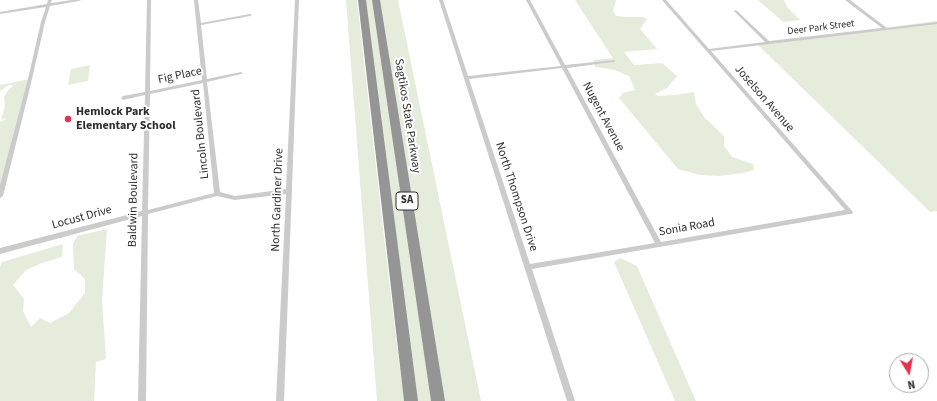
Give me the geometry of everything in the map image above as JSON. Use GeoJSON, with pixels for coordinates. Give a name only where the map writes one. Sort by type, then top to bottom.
{"type":"FeatureCollection","features":[{"type":"Feature","properties":{"kind":"highway","name":"SA"},"geometry":{"type":"LineString","coordinates":[[362,0],[411,401]]}},
{"type":"Feature","properties":{"kind":"highway","name":"Sagtikos State Parkway"},"geometry":{"type":"LineString","coordinates":[[376,0],[438,401]]}},
{"type":"Feature","properties":{"kind":"street"},"geometry":{"type":"LineString","coordinates":[[0,13],[49,2],[78,0]]}},
{"type":"Feature","properties":{"kind":"street","name":"Baldwin Boulevard"},"geometry":{"type":"LineString","coordinates":[[142,401],[146,93],[149,0]]}},
{"type":"Feature","properties":{"kind":"street","name":"Lincoln Boulevard"},"geometry":{"type":"LineString","coordinates":[[198,0],[217,194],[235,198],[289,191]]}},
{"type":"Feature","properties":{"kind":"street","name":"North Gardiner Drive"},"geometry":{"type":"LineString","coordinates":[[280,401],[297,0]]}},
{"type":"Feature","properties":{"kind":"street","name":"North Thompson Drive"},"geometry":{"type":"LineString","coordinates":[[441,0],[571,401]]}},
{"type":"Feature","properties":{"kind":"street","name":"Nugent Avenue"},"geometry":{"type":"LineString","coordinates":[[528,0],[659,244]]}},
{"type":"Feature","properties":{"kind":"street","name":"Joselson Avenue"},"geometry":{"type":"LineString","coordinates":[[664,0],[850,212]]}},
{"type":"Feature","properties":{"kind":"street"},"geometry":{"type":"LineString","coordinates":[[847,0],[886,29]]}},
{"type":"Feature","properties":{"kind":"street"},"geometry":{"type":"LineString","coordinates":[[0,196],[49,2]]}},
{"type":"Feature","properties":{"kind":"street"},"geometry":{"type":"LineString","coordinates":[[736,11],[768,43]]}},
{"type":"Feature","properties":{"kind":"street"},"geometry":{"type":"LineString","coordinates":[[200,24],[250,15]]}},
{"type":"Feature","properties":{"kind":"street","name":"Deer Park Street"},"geometry":{"type":"LineString","coordinates":[[708,50],[937,23]]}},
{"type":"Feature","properties":{"kind":"street"},"geometry":{"type":"LineString","coordinates":[[466,78],[613,61]]}},
{"type":"Feature","properties":{"kind":"street","name":"Fig Place"},"geometry":{"type":"LineString","coordinates":[[123,98],[241,73]]}},
{"type":"Feature","properties":{"kind":"street","name":"Locust Drive"},"geometry":{"type":"LineString","coordinates":[[0,251],[217,194]]}},
{"type":"Feature","properties":{"kind":"street","name":"Sonia Road"},"geometry":{"type":"LineString","coordinates":[[527,267],[850,212]]}},
{"type":"Feature","properties":{"kind":"green space"},"geometry":{"type":"Polygon","coordinates":[[[346,0],[357,0],[404,401],[377,401],[346,0]]]}},
{"type":"Feature","properties":{"kind":"green space"},"geometry":{"type":"Polygon","coordinates":[[[364,0],[373,0],[433,401],[417,401],[364,0]]]}},
{"type":"Feature","properties":{"kind":"green space"},"geometry":{"type":"Polygon","coordinates":[[[379,0],[398,0],[481,401],[444,401],[379,0]]]}},
{"type":"Feature","properties":{"kind":"green space"},"geometry":{"type":"Polygon","coordinates":[[[575,0],[616,0],[613,10],[616,16],[643,17],[647,19],[640,29],[657,49],[624,52],[634,65],[662,63],[677,76],[667,88],[655,94],[658,96],[694,92],[696,104],[704,117],[724,136],[724,146],[732,157],[753,164],[754,170],[744,173],[719,176],[700,175],[678,169],[619,98],[623,93],[635,90],[629,76],[615,70],[595,67],[593,60],[613,58],[575,0]]]}},
{"type":"Feature","properties":{"kind":"green space"},"geometry":{"type":"Polygon","coordinates":[[[758,0],[784,0],[787,7],[800,20],[783,22],[758,0]]]}},
{"type":"Feature","properties":{"kind":"green space"},"geometry":{"type":"Polygon","coordinates":[[[937,21],[937,211],[930,212],[757,44],[937,21]]]}},
{"type":"Feature","properties":{"kind":"green space"},"geometry":{"type":"Polygon","coordinates":[[[90,65],[88,81],[68,85],[71,69],[90,65]]]}},
{"type":"Feature","properties":{"kind":"green space"},"geometry":{"type":"Polygon","coordinates":[[[30,79],[0,196],[0,122],[6,119],[1,120],[5,106],[4,97],[13,85],[9,85],[0,91],[0,85],[30,79]]]}},
{"type":"Feature","properties":{"kind":"green space"},"geometry":{"type":"Polygon","coordinates":[[[107,229],[102,300],[106,359],[96,362],[94,401],[0,401],[0,267],[2,262],[63,244],[62,257],[26,270],[13,285],[24,299],[23,311],[31,327],[40,318],[50,323],[69,313],[85,293],[85,279],[74,269],[73,244],[77,236],[107,229]]]}},
{"type":"Feature","properties":{"kind":"green space"},"geometry":{"type":"Polygon","coordinates":[[[620,258],[637,266],[696,401],[675,401],[614,262],[620,258]]]}},
{"type":"Feature","properties":{"kind":"place","name":"Hemlock Park Elementary School"},"geometry":{"type":"Point","coordinates":[68,119]}}]}
